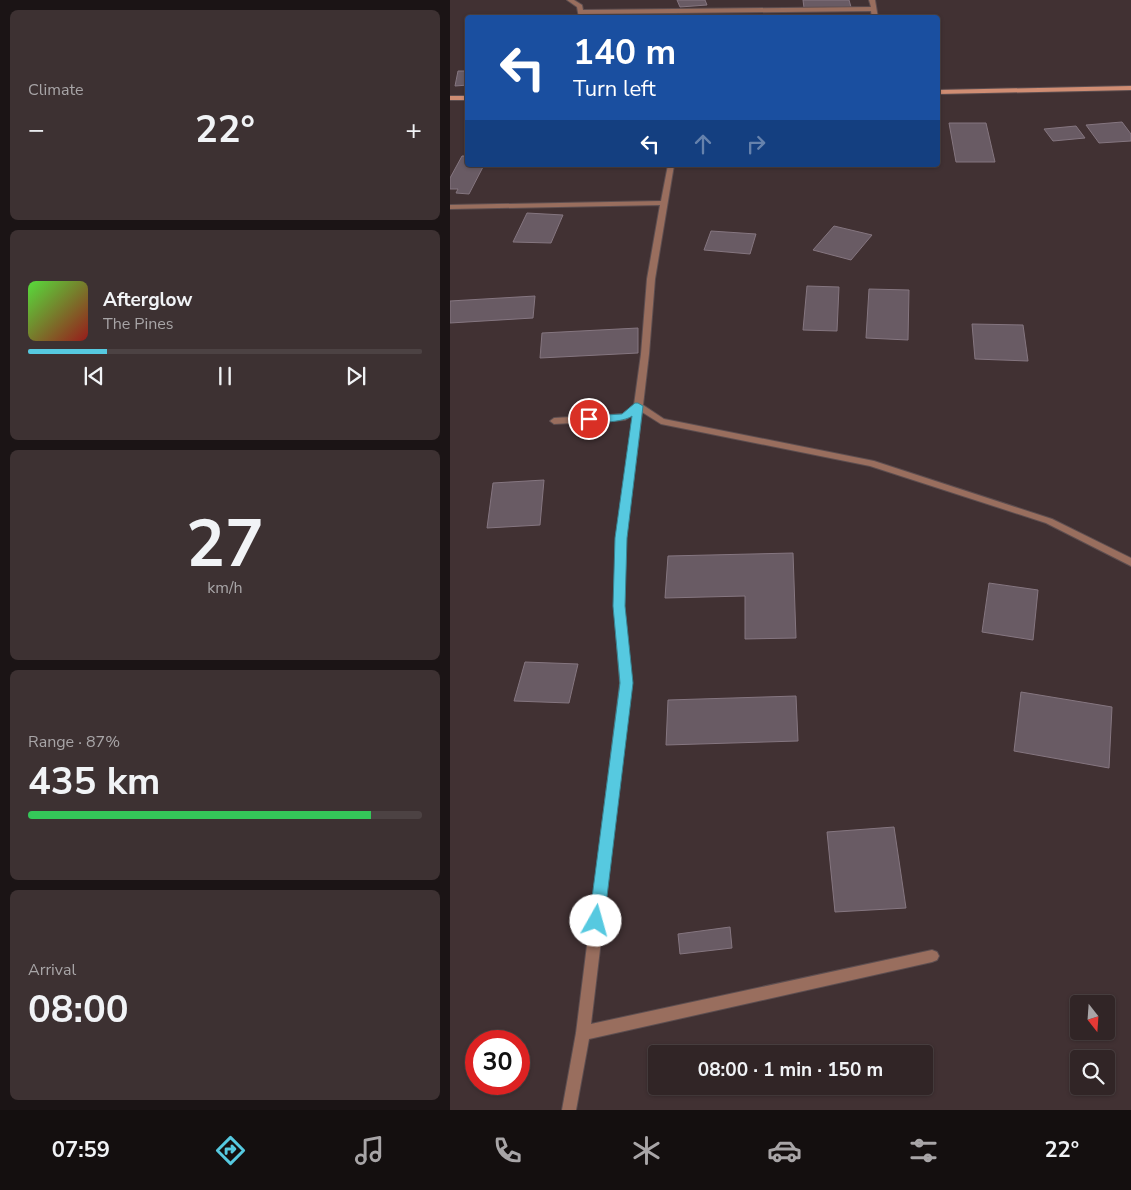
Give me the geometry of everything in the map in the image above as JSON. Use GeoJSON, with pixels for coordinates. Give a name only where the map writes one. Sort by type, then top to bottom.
{"type":"FeatureCollection","features":[{"type":"Feature","properties":{"kind":"street"},"geometry":{"type":"LineString","coordinates":[[570,0],[580,6],[581,15],[874,9]]}},
{"type":"Feature","properties":{"kind":"street"},"geometry":{"type":"LineString","coordinates":[[872,0],[875,15]]}},
{"type":"Feature","properties":{"kind":"street"},"geometry":{"type":"LineString","coordinates":[[940,92],[1131,88]]}},
{"type":"Feature","properties":{"kind":"street"},"geometry":{"type":"LineString","coordinates":[[450,98],[465,98]]}},
{"type":"Feature","properties":{"kind":"street"},"geometry":{"type":"LineString","coordinates":[[569,1110],[583,1033],[626,683],[619,606],[621,538],[638,406],[651,279],[671,167]]}},
{"type":"Feature","properties":{"kind":"street"},"geometry":{"type":"LineString","coordinates":[[450,207],[664,203]]}},
{"type":"Feature","properties":{"kind":"street"},"geometry":{"type":"LineString","coordinates":[[554,421],[625,417],[638,406]]}},
{"type":"Feature","properties":{"kind":"street"},"geometry":{"type":"LineString","coordinates":[[638,406],[661,421],[871,464],[1049,521],[1131,562]]}},
{"type":"Feature","properties":{"kind":"street"},"geometry":{"type":"LineString","coordinates":[[583,1033],[932,956]]}},
{"type":"Feature","properties":{"kind":"building"},"geometry":{"type":"Polygon","coordinates":[[[677,0],[705,0],[707,5],[680,7],[677,0]]]}},
{"type":"Feature","properties":{"kind":"building"},"geometry":{"type":"Polygon","coordinates":[[[803,0],[849,0],[851,7],[804,8],[803,0]]]}},
{"type":"Feature","properties":{"kind":"building"},"geometry":{"type":"Polygon","coordinates":[[[458,71],[465,71],[465,85],[455,86],[458,71]]]}},
{"type":"Feature","properties":{"kind":"building"},"geometry":{"type":"Polygon","coordinates":[[[1122,122],[1131,134],[1131,141],[1099,143],[1086,125],[1122,122]]]}},
{"type":"Feature","properties":{"kind":"building"},"geometry":{"type":"Polygon","coordinates":[[[949,123],[986,123],[995,162],[956,162],[949,123]]]}},
{"type":"Feature","properties":{"kind":"building"},"geometry":{"type":"Polygon","coordinates":[[[1076,126],[1085,138],[1053,141],[1044,129],[1076,126]]]}},
{"type":"Feature","properties":{"kind":"building"},"geometry":{"type":"Polygon","coordinates":[[[462,156],[465,156],[465,167],[483,167],[469,194],[456,193],[458,189],[450,189],[450,178],[462,156]]]}},
{"type":"Feature","properties":{"kind":"building"},"geometry":{"type":"Polygon","coordinates":[[[527,213],[563,215],[551,243],[513,242],[527,213]]]}},
{"type":"Feature","properties":{"kind":"building"},"geometry":{"type":"Polygon","coordinates":[[[834,226],[872,235],[851,260],[813,250],[834,226]]]}},
{"type":"Feature","properties":{"kind":"building"},"geometry":{"type":"Polygon","coordinates":[[[711,231],[756,234],[750,254],[704,250],[711,231]]]}},
{"type":"Feature","properties":{"kind":"building"},"geometry":{"type":"Polygon","coordinates":[[[807,286],[839,287],[837,331],[803,330],[807,286]]]}},
{"type":"Feature","properties":{"kind":"building"},"geometry":{"type":"Polygon","coordinates":[[[869,289],[909,290],[908,340],[866,338],[869,289]]]}},
{"type":"Feature","properties":{"kind":"building"},"geometry":{"type":"Polygon","coordinates":[[[535,296],[533,318],[450,323],[450,301],[535,296]]]}},
{"type":"Feature","properties":{"kind":"building"},"geometry":{"type":"Polygon","coordinates":[[[972,324],[1023,325],[1028,361],[975,359],[972,324]]]}},
{"type":"Feature","properties":{"kind":"building"},"geometry":{"type":"Polygon","coordinates":[[[638,328],[638,353],[540,358],[542,333],[638,328]]]}},
{"type":"Feature","properties":{"kind":"building"},"geometry":{"type":"Polygon","coordinates":[[[544,480],[540,525],[487,528],[493,483],[544,480]]]}},
{"type":"Feature","properties":{"kind":"building"},"geometry":{"type":"Polygon","coordinates":[[[793,553],[796,638],[745,639],[745,596],[665,598],[668,556],[793,553]]]}},
{"type":"Feature","properties":{"kind":"building"},"geometry":{"type":"Polygon","coordinates":[[[989,583],[1038,590],[1033,640],[982,632],[989,583]]]}},
{"type":"Feature","properties":{"kind":"building"},"geometry":{"type":"Polygon","coordinates":[[[525,662],[578,664],[569,703],[514,701],[525,662]]]}},
{"type":"Feature","properties":{"kind":"building"},"geometry":{"type":"Polygon","coordinates":[[[1021,692],[1112,707],[1109,768],[1014,751],[1021,692]]]}},
{"type":"Feature","properties":{"kind":"building"},"geometry":{"type":"Polygon","coordinates":[[[796,696],[798,741],[666,745],[668,700],[796,696]]]}},
{"type":"Feature","properties":{"kind":"building"},"geometry":{"type":"Polygon","coordinates":[[[894,827],[906,908],[835,912],[827,832],[894,827]]]}},
{"type":"Feature","properties":{"kind":"building"},"geometry":{"type":"Polygon","coordinates":[[[730,927],[732,948],[680,954],[678,934],[730,927]]]}},
{"type":"Feature","properties":{"kind":"route"},"geometry":{"type":"LineString","coordinates":[[589,419],[625,417],[638,406],[621,538],[619,606],[626,683],[596,921]]}}]}
